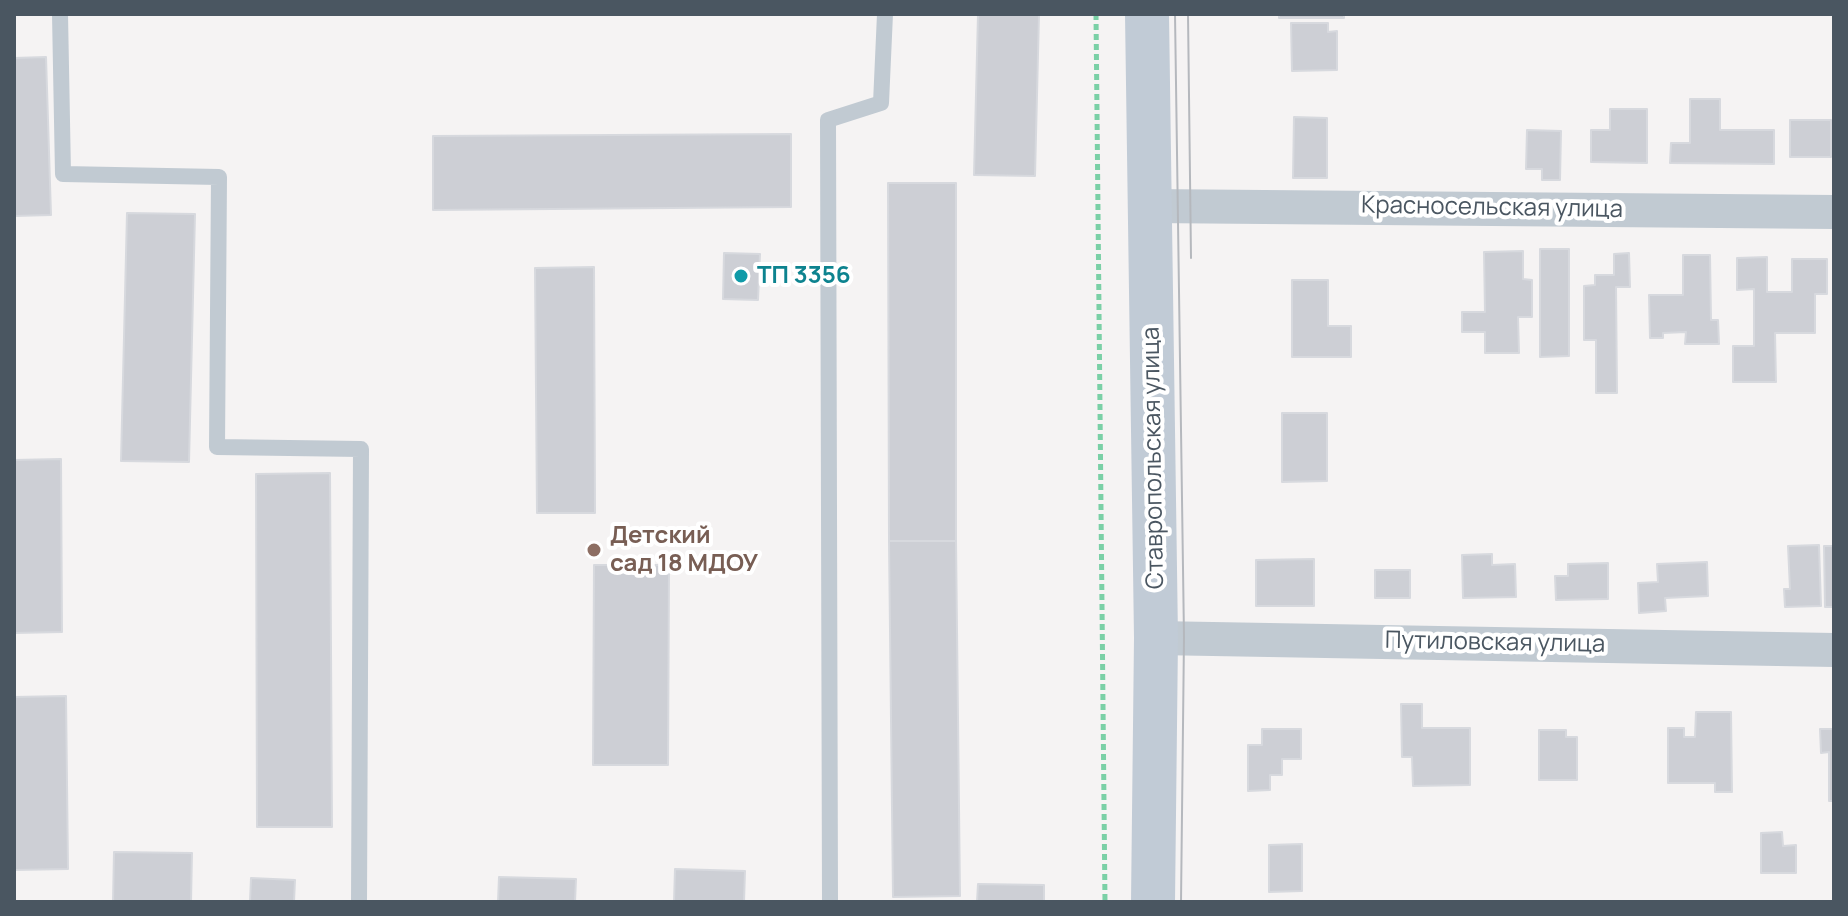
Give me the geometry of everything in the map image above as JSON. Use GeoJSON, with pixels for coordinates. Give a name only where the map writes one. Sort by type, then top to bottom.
{"type":"FeatureCollection","features":[{"type":"Feature","properties":{"kind":"street","name":"Ставропольская улица"},"geometry":{"type":"LineString","coordinates":[[1147,14],[1156,638],[1153,902]]}},
{"type":"Feature","properties":{"kind":"street","name":"Красносельская улица"},"geometry":{"type":"LineString","coordinates":[[1150,206],[1834,212]]}},
{"type":"Feature","properties":{"kind":"street","name":"Путиловская улица"},"geometry":{"type":"LineString","coordinates":[[1156,638],[1834,650]]}},
{"type":"Feature","properties":{"kind":"lane"},"geometry":{"type":"LineString","coordinates":[[60,14],[63,174],[219,177],[217,447],[361,449],[359,902]]}},
{"type":"Feature","properties":{"kind":"lane"},"geometry":{"type":"LineString","coordinates":[[830,902],[828,120],[881,103],[885,14]]}},
{"type":"Feature","properties":{"kind":"path"},"geometry":{"type":"LineString","coordinates":[[1096,14],[1105,902]]}},
{"type":"Feature","properties":{"kind":"building"},"geometry":{"type":"Polygon","coordinates":[[[978,14],[1039,14],[1035,176],[974,175],[978,14]]]}},
{"type":"Feature","properties":{"kind":"building"},"geometry":{"type":"Polygon","coordinates":[[[1279,14],[1344,14],[1344,18],[1279,18],[1279,14]]]}},
{"type":"Feature","properties":{"kind":"building"},"geometry":{"type":"Polygon","coordinates":[[[1291,23],[1328,23],[1328,32],[1337,31],[1337,70],[1292,71],[1291,23]]]}},
{"type":"Feature","properties":{"kind":"building"},"geometry":{"type":"Polygon","coordinates":[[[46,57],[51,215],[14,216],[14,58],[46,57]]]}},
{"type":"Feature","properties":{"kind":"building"},"geometry":{"type":"Polygon","coordinates":[[[1690,99],[1720,99],[1720,130],[1774,130],[1774,164],[1670,163],[1671,143],[1690,143],[1690,99]]]}},
{"type":"Feature","properties":{"kind":"building"},"geometry":{"type":"Polygon","coordinates":[[[1610,109],[1647,109],[1647,163],[1591,162],[1591,130],[1610,130],[1610,109]]]}},
{"type":"Feature","properties":{"kind":"building"},"geometry":{"type":"Polygon","coordinates":[[[1294,117],[1327,118],[1327,178],[1293,178],[1294,117]]]}},
{"type":"Feature","properties":{"kind":"building"},"geometry":{"type":"Polygon","coordinates":[[[1790,120],[1831,120],[1831,157],[1790,157],[1790,120]]]}},
{"type":"Feature","properties":{"kind":"building"},"geometry":{"type":"Polygon","coordinates":[[[1527,130],[1561,131],[1560,180],[1542,180],[1542,169],[1526,169],[1527,130]]]}},
{"type":"Feature","properties":{"kind":"building"},"geometry":{"type":"Polygon","coordinates":[[[791,134],[791,207],[433,210],[433,136],[791,134]]]}},
{"type":"Feature","properties":{"kind":"building"},"geometry":{"type":"Polygon","coordinates":[[[888,183],[956,183],[956,541],[889,541],[888,183]]]}},
{"type":"Feature","properties":{"kind":"building"},"geometry":{"type":"Polygon","coordinates":[[[127,213],[195,214],[189,462],[121,461],[127,213]]]}},
{"type":"Feature","properties":{"kind":"building"},"geometry":{"type":"Polygon","coordinates":[[[1540,249],[1569,249],[1569,356],[1540,357],[1540,249]]]}},
{"type":"Feature","properties":{"kind":"building"},"geometry":{"type":"Polygon","coordinates":[[[1523,251],[1523,279],[1532,280],[1532,317],[1518,317],[1519,353],[1485,353],[1485,332],[1462,332],[1462,312],[1485,312],[1484,252],[1523,251]]]}},
{"type":"Feature","properties":{"kind":"building","name":"ТП 3356"},"geometry":{"type":"Polygon","coordinates":[[[724,253],[760,254],[758,300],[723,299],[724,253]]]}},
{"type":"Feature","properties":{"kind":"building"},"geometry":{"type":"Polygon","coordinates":[[[1629,253],[1630,287],[1616,287],[1617,393],[1596,393],[1596,340],[1584,340],[1584,286],[1595,285],[1595,275],[1614,275],[1614,254],[1629,253]]]}},
{"type":"Feature","properties":{"kind":"building"},"geometry":{"type":"Polygon","coordinates":[[[1683,255],[1710,255],[1711,320],[1718,320],[1719,344],[1685,344],[1686,332],[1663,333],[1663,338],[1650,338],[1649,295],[1683,295],[1683,255]]]}},
{"type":"Feature","properties":{"kind":"building"},"geometry":{"type":"Polygon","coordinates":[[[1767,257],[1767,292],[1792,292],[1792,259],[1827,259],[1827,294],[1815,294],[1815,333],[1775,333],[1776,382],[1733,382],[1733,346],[1754,346],[1754,289],[1737,290],[1737,258],[1767,257]]]}},
{"type":"Feature","properties":{"kind":"building"},"geometry":{"type":"Polygon","coordinates":[[[594,267],[595,513],[537,513],[535,268],[594,267]]]}},
{"type":"Feature","properties":{"kind":"building"},"geometry":{"type":"Polygon","coordinates":[[[1292,280],[1328,280],[1328,326],[1351,326],[1351,357],[1292,357],[1292,280]]]}},
{"type":"Feature","properties":{"kind":"building"},"geometry":{"type":"Polygon","coordinates":[[[1282,413],[1327,413],[1327,481],[1282,482],[1282,413]]]}},
{"type":"Feature","properties":{"kind":"building"},"geometry":{"type":"Polygon","coordinates":[[[61,459],[62,632],[14,633],[14,460],[61,459]]]}},
{"type":"Feature","properties":{"kind":"building"},"geometry":{"type":"Polygon","coordinates":[[[330,473],[332,827],[257,827],[256,474],[330,473]]]}},
{"type":"Feature","properties":{"kind":"building"},"geometry":{"type":"Polygon","coordinates":[[[889,541],[956,541],[960,896],[893,897],[889,541]]]}},
{"type":"Feature","properties":{"kind":"building"},"geometry":{"type":"Polygon","coordinates":[[[1819,545],[1821,606],[1785,607],[1784,589],[1790,589],[1788,546],[1819,545]]]}},
{"type":"Feature","properties":{"kind":"building"},"geometry":{"type":"Polygon","coordinates":[[[1824,546],[1834,546],[1834,607],[1825,607],[1824,546]]]}},
{"type":"Feature","properties":{"kind":"building"},"geometry":{"type":"Polygon","coordinates":[[[1492,554],[1492,565],[1515,564],[1516,597],[1463,598],[1462,555],[1492,554]]]}},
{"type":"Feature","properties":{"kind":"building"},"geometry":{"type":"Polygon","coordinates":[[[1314,559],[1314,606],[1256,606],[1256,560],[1314,559]]]}},
{"type":"Feature","properties":{"kind":"building"},"geometry":{"type":"Polygon","coordinates":[[[1707,562],[1708,596],[1665,598],[1666,611],[1639,613],[1638,583],[1658,582],[1657,564],[1707,562]]]}},
{"type":"Feature","properties":{"kind":"building"},"geometry":{"type":"Polygon","coordinates":[[[1608,563],[1608,599],[1556,600],[1555,576],[1568,576],[1568,564],[1608,563]]]}},
{"type":"Feature","properties":{"kind":"building"},"geometry":{"type":"Polygon","coordinates":[[[594,565],[669,565],[668,765],[593,765],[594,565]]]}},
{"type":"Feature","properties":{"kind":"building"},"geometry":{"type":"Polygon","coordinates":[[[1375,570],[1410,570],[1410,598],[1375,598],[1375,570]]]}},
{"type":"Feature","properties":{"kind":"building"},"geometry":{"type":"Polygon","coordinates":[[[66,696],[68,869],[14,870],[14,697],[66,696]]]}},
{"type":"Feature","properties":{"kind":"building"},"geometry":{"type":"Polygon","coordinates":[[[1401,704],[1422,704],[1422,728],[1470,728],[1470,785],[1413,786],[1412,757],[1402,757],[1401,704]]]}},
{"type":"Feature","properties":{"kind":"building"},"geometry":{"type":"Polygon","coordinates":[[[1696,712],[1731,712],[1732,792],[1715,792],[1715,783],[1668,783],[1668,728],[1684,728],[1684,737],[1695,737],[1696,712]]]}},
{"type":"Feature","properties":{"kind":"building"},"geometry":{"type":"Polygon","coordinates":[[[1262,729],[1301,729],[1301,759],[1282,759],[1282,775],[1270,775],[1270,790],[1248,791],[1248,745],[1262,745],[1262,729]]]}},
{"type":"Feature","properties":{"kind":"building"},"geometry":{"type":"Polygon","coordinates":[[[1820,729],[1834,729],[1834,801],[1829,801],[1829,752],[1821,753],[1820,729]]]}},
{"type":"Feature","properties":{"kind":"building"},"geometry":{"type":"Polygon","coordinates":[[[1539,730],[1566,730],[1566,737],[1577,737],[1577,780],[1539,780],[1539,730]]]}},
{"type":"Feature","properties":{"kind":"building"},"geometry":{"type":"Polygon","coordinates":[[[1782,832],[1783,846],[1796,845],[1796,873],[1761,873],[1761,833],[1782,832]]]}},
{"type":"Feature","properties":{"kind":"building"},"geometry":{"type":"Polygon","coordinates":[[[1302,844],[1302,891],[1269,892],[1269,845],[1302,844]]]}},
{"type":"Feature","properties":{"kind":"building"},"geometry":{"type":"Polygon","coordinates":[[[114,852],[192,853],[191,902],[113,902],[114,852]]]}},
{"type":"Feature","properties":{"kind":"building"},"geometry":{"type":"Polygon","coordinates":[[[675,869],[745,871],[744,902],[674,902],[675,869]]]}},
{"type":"Feature","properties":{"kind":"building"},"geometry":{"type":"Polygon","coordinates":[[[499,877],[576,879],[575,902],[498,902],[499,877]]]}},
{"type":"Feature","properties":{"kind":"building"},"geometry":{"type":"Polygon","coordinates":[[[251,878],[295,880],[294,902],[250,902],[251,878]]]}},
{"type":"Feature","properties":{"kind":"building"},"geometry":{"type":"Polygon","coordinates":[[[978,884],[1044,885],[1044,902],[977,902],[978,884]]]}},
{"type":"Feature","properties":{"kind":"tram line"},"geometry":{"type":"LineString","coordinates":[[1175,14],[1184,637],[1181,902]]}},
{"type":"Feature","properties":{"kind":"tram line"},"geometry":{"type":"LineString","coordinates":[[1188,14],[1191,258]]}},
{"type":"Feature","properties":{"kind":"place","name":"ТП 3356"},"geometry":{"type":"Point","coordinates":[741,276]}},
{"type":"Feature","properties":{"kind":"place","name":"Детский сад 18 МДОУ"},"geometry":{"type":"Point","coordinates":[594,550]}}]}
